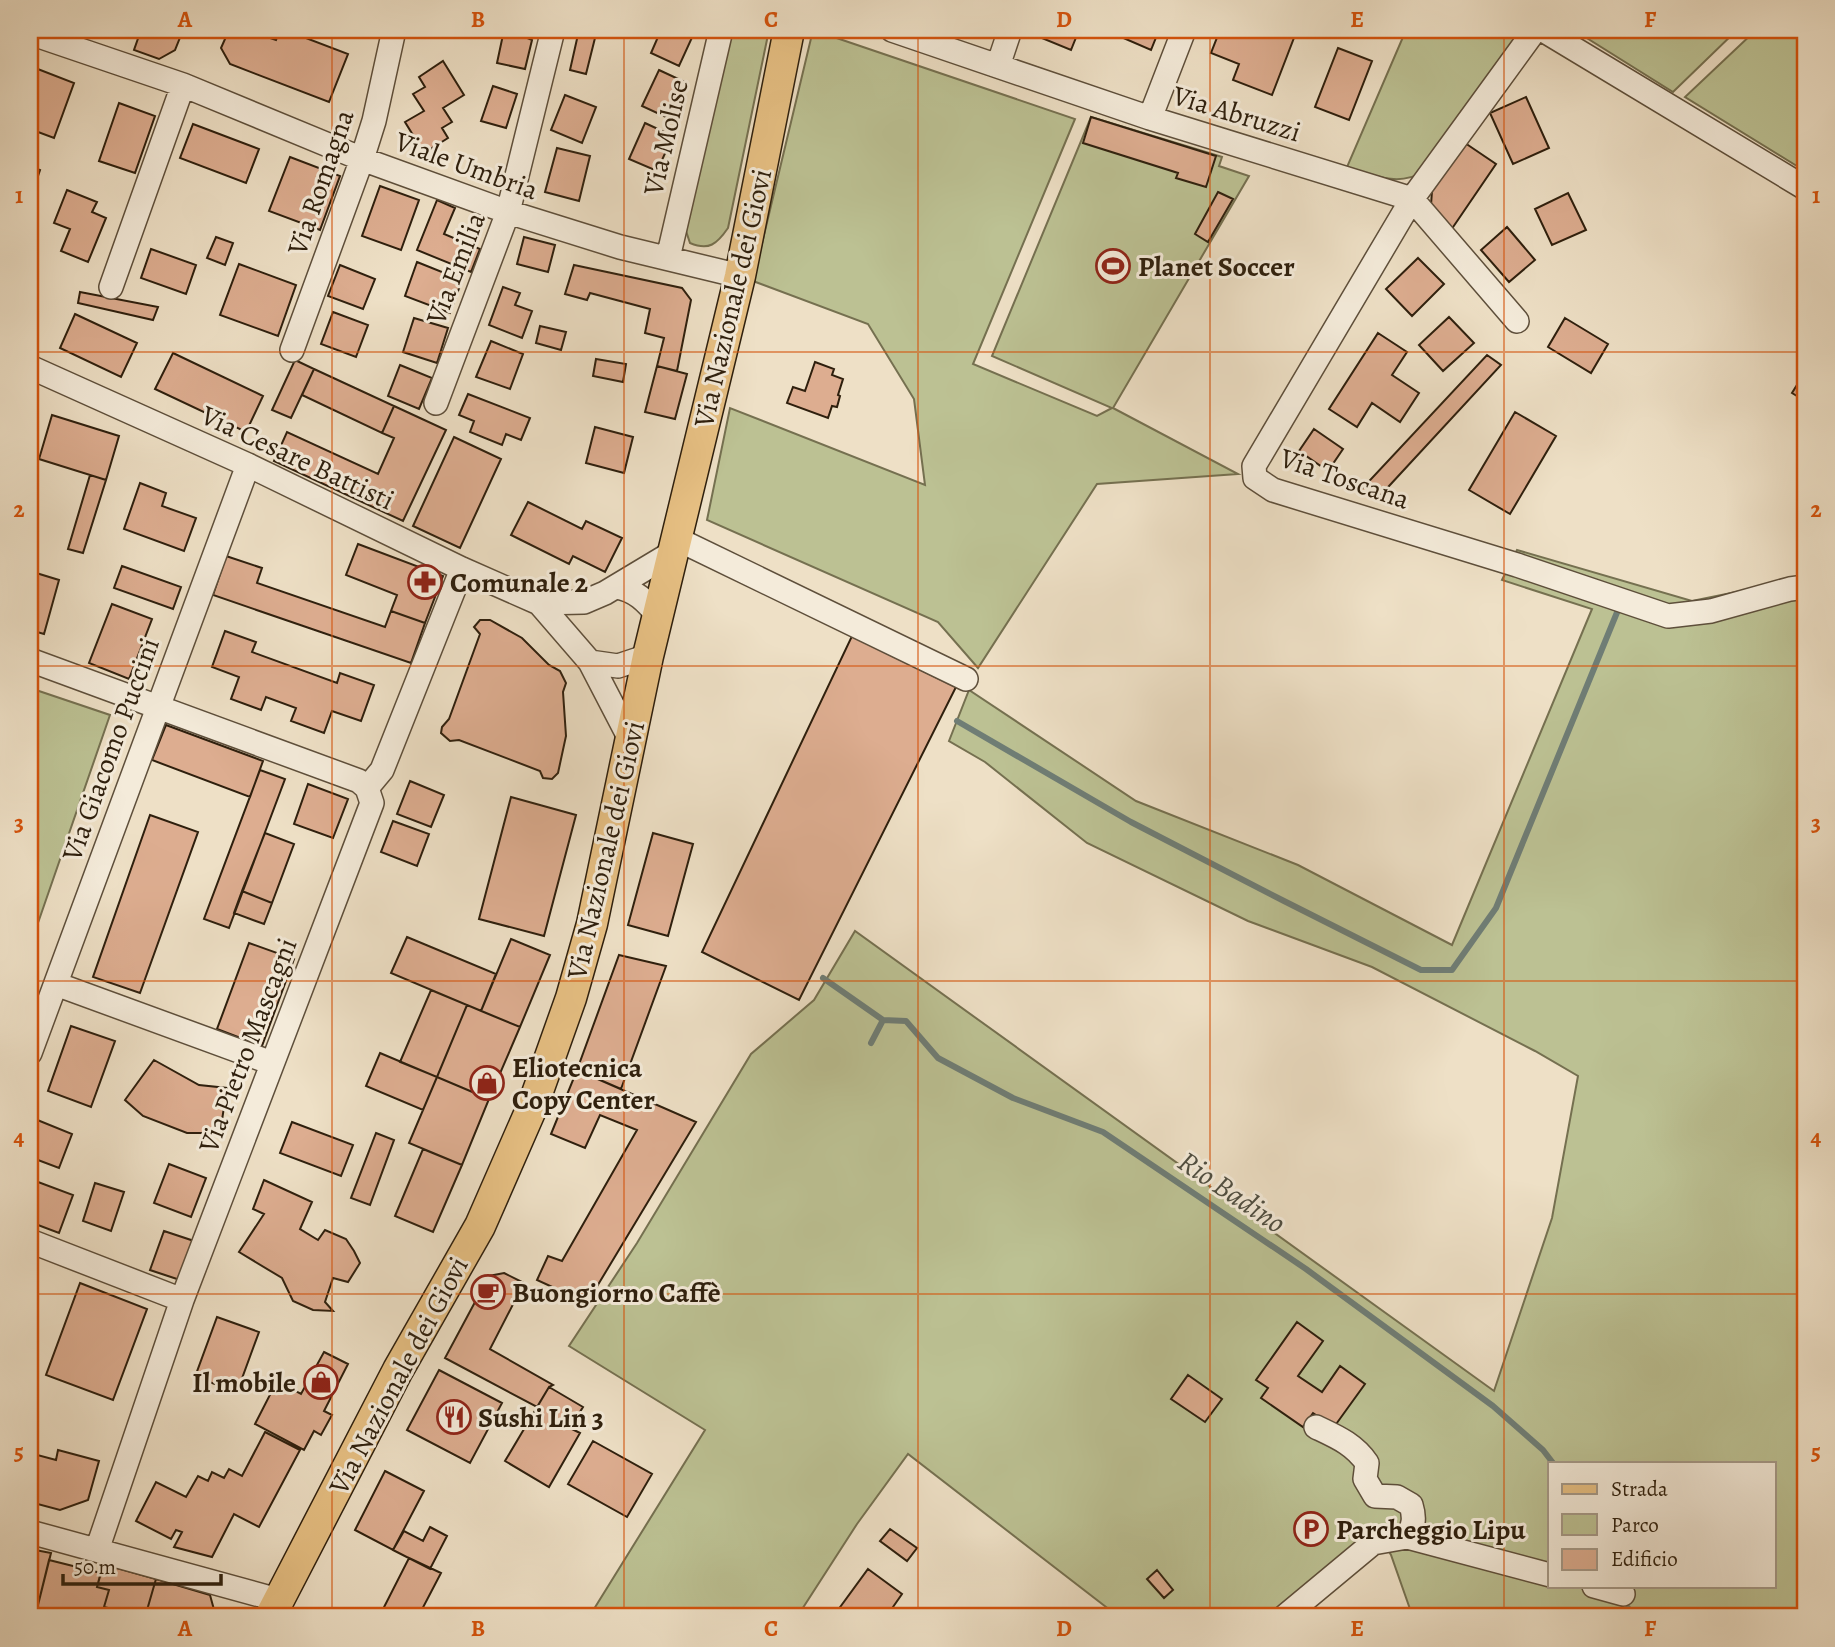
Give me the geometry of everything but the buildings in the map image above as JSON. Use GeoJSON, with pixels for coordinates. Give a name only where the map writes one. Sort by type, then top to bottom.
{"type":"FeatureCollection","features":[{"type":"Feature","properties":{"kind":"main road","name":"Via Nazionale dei Giovi"},"geometry":{"type":"LineString","coordinates":[[274,1609],[398,1370],[480,1226],[533,1105],[571,998],[592,924],[648,656],[740,275],[789,30]]}},
{"type":"Feature","properties":{"kind":"street","name":"Via Romagna"},"geometry":{"type":"LineString","coordinates":[[292,350],[362,159],[374,121],[394,30]]}},
{"type":"Feature","properties":{"kind":"street","name":"Via Emilia"},"geometry":{"type":"LineString","coordinates":[[436,403],[508,212],[553,30]]}},
{"type":"Feature","properties":{"kind":"street","name":"Via Molise"},"geometry":{"type":"LineString","coordinates":[[668,258],[721,30]]}},
{"type":"Feature","properties":{"kind":"street","name":"Via Abruzzi"},"geometry":{"type":"LineString","coordinates":[[892,30],[1150,118],[1412,199]]}},
{"type":"Feature","properties":{"kind":"street"},"geometry":{"type":"LineString","coordinates":[[998,66],[1010,30]]}},
{"type":"Feature","properties":{"kind":"street"},"geometry":{"type":"LineString","coordinates":[[1150,118],[1184,30]]}},
{"type":"Feature","properties":{"kind":"street","name":"Via Toscana"},"geometry":{"type":"LineString","coordinates":[[1535,30],[1412,199],[1254,466],[1255,478],[1273,490],[1517,565],[1668,616],[1711,611],[1805,587]]}},
{"type":"Feature","properties":{"kind":"street"},"geometry":{"type":"LineString","coordinates":[[1543,30],[1805,188]]}},
{"type":"Feature","properties":{"kind":"street","name":"Viale Umbria"},"geometry":{"type":"LineString","coordinates":[[30,33],[183,85],[362,159],[508,212],[620,247],[740,275]]}},
{"type":"Feature","properties":{"kind":"street"},"geometry":{"type":"LineString","coordinates":[[111,287],[183,85]]}},
{"type":"Feature","properties":{"kind":"street"},"geometry":{"type":"LineString","coordinates":[[1412,199],[1517,321]]}},
{"type":"Feature","properties":{"kind":"street","name":"Via Cesare Battisti"},"geometry":{"type":"LineString","coordinates":[[30,367],[248,465],[462,569],[539,603],[584,602],[615,587],[676,545]]}},
{"type":"Feature","properties":{"kind":"street","name":"Via Giacomo Puccini"},"geometry":{"type":"LineString","coordinates":[[30,1053],[248,465]]}},
{"type":"Feature","properties":{"kind":"street"},"geometry":{"type":"LineString","coordinates":[[676,545],[965,679]]}},
{"type":"Feature","properties":{"kind":"street"},"geometry":{"type":"LineString","coordinates":[[30,660],[359,781],[367,788],[382,771],[462,569]]}},
{"type":"Feature","properties":{"kind":"street"},"geometry":{"type":"LineString","coordinates":[[615,587],[638,595],[659,617]]}},
{"type":"Feature","properties":{"kind":"street","name":"Via Cesare Battisti"},"geometry":{"type":"LineString","coordinates":[[539,603],[590,662],[630,739]]}},
{"type":"Feature","properties":{"kind":"street"},"geometry":{"type":"LineString","coordinates":[[590,662],[618,666],[648,656]]}},
{"type":"Feature","properties":{"kind":"street","name":"Via Pietro Mascagni"},"geometry":{"type":"LineString","coordinates":[[97,1550],[182,1300],[372,803],[367,788]]}},
{"type":"Feature","properties":{"kind":"street"},"geometry":{"type":"LineString","coordinates":[[56,984],[272,1063]]}},
{"type":"Feature","properties":{"kind":"street"},"geometry":{"type":"LineString","coordinates":[[30,1241],[182,1300]]}},
{"type":"Feature","properties":{"kind":"street"},"geometry":{"type":"LineString","coordinates":[[1316,1427],[1347,1442],[1359,1452],[1367,1463],[1365,1479],[1375,1496],[1397,1497],[1411,1505],[1415,1516],[1407,1537]]}},
{"type":"Feature","properties":{"kind":"street"},"geometry":{"type":"LineString","coordinates":[[30,1532],[97,1550],[274,1609]]}},
{"type":"Feature","properties":{"kind":"street"},"geometry":{"type":"LineString","coordinates":[[1284,1617],[1373,1543],[1407,1537],[1548,1574]]}},
{"type":"Feature","properties":{"kind":"green space"},"geometry":{"type":"Polygon","coordinates":[[[731,30],[769,30],[728,228],[716,242],[702,246],[690,243],[686,231],[731,30]]]}},
{"type":"Feature","properties":{"kind":"green space"},"geometry":{"type":"Polygon","coordinates":[[[813,30],[1075,119],[973,364],[1097,416],[1112,408],[992,356],[1091,117],[1222,157],[1219,166],[1249,176],[1113,408],[1238,474],[1097,484],[978,668],[938,622],[707,520],[730,408],[925,485],[914,399],[868,324],[753,281],[813,30]]]}},
{"type":"Feature","properties":{"kind":"green space"},"geometry":{"type":"Polygon","coordinates":[[[1406,30],[1457,30],[1469,34],[1471,30],[1522,30],[1423,172],[1404,179],[1385,178],[1347,167],[1406,30]]]}},
{"type":"Feature","properties":{"kind":"green space"},"geometry":{"type":"Polygon","coordinates":[[[1574,30],[1737,30],[1673,92],[1574,30]]]}},
{"type":"Feature","properties":{"kind":"green space"},"geometry":{"type":"Polygon","coordinates":[[[1756,30],[1805,30],[1805,171],[1685,97],[1756,30]]]}},
{"type":"Feature","properties":{"kind":"green space"},"geometry":{"type":"Polygon","coordinates":[[[1517,550],[1692,601],[1805,578],[1805,1617],[1440,1617],[1410,1609],[1391,1555],[1381,1538],[1280,1617],[1119,1617],[908,1454],[857,1524],[797,1617],[589,1617],[705,1430],[569,1346],[637,1243],[751,1054],[814,1000],[855,931],[1494,1391],[1552,1218],[1578,1076],[1372,967],[1248,921],[1087,843],[985,762],[949,741],[969,690],[1136,801],[1298,865],[1452,945],[1592,609],[1502,580],[1517,550]]]}},
{"type":"Feature","properties":{"kind":"green space"},"geometry":{"type":"Polygon","coordinates":[[[30,688],[110,715],[30,946],[30,688]]]}},
{"type":"Feature","properties":{"kind":"waterway"},"geometry":{"type":"LineString","coordinates":[[957,721],[1131,822],[1421,970],[1452,970],[1496,908],[1618,610]]}},
{"type":"Feature","properties":{"kind":"waterway"},"geometry":{"type":"LineString","coordinates":[[823,978],[883,1020]]}},
{"type":"Feature","properties":{"kind":"waterway","name":"Rio Badino"},"geometry":{"type":"LineString","coordinates":[[871,1043],[883,1020],[906,1021],[938,1058],[1013,1098],[1103,1132],[1306,1269],[1493,1406],[1543,1450],[1552,1462]]}},
{"type":"Feature","properties":{"kind":"waterway","name":"Rio Badino"},"geometry":{"type":"LineString","coordinates":[[1628,1608],[1630,1617]]}},
{"type":"Feature","properties":{"kind":"place","name":"Planet Soccer"},"geometry":{"type":"Point","coordinates":[1113,266]}},
{"type":"Feature","properties":{"kind":"place","name":"Comunale 2"},"geometry":{"type":"Point","coordinates":[425,582]}},
{"type":"Feature","properties":{"kind":"place","name":"Eliotecnica Copy Center"},"geometry":{"type":"Point","coordinates":[487,1083]}},
{"type":"Feature","properties":{"kind":"place","name":"Buongiorno Caffè"},"geometry":{"type":"Point","coordinates":[488,1292]}},
{"type":"Feature","properties":{"kind":"place","name":"Il mobile"},"geometry":{"type":"Point","coordinates":[321,1382]}},
{"type":"Feature","properties":{"kind":"place","name":"Sushi Lin 3"},"geometry":{"type":"Point","coordinates":[454,1417]}},
{"type":"Feature","properties":{"kind":"place","name":"Parcheggio Lipu"},"geometry":{"type":"Point","coordinates":[1311,1529]}}]}
